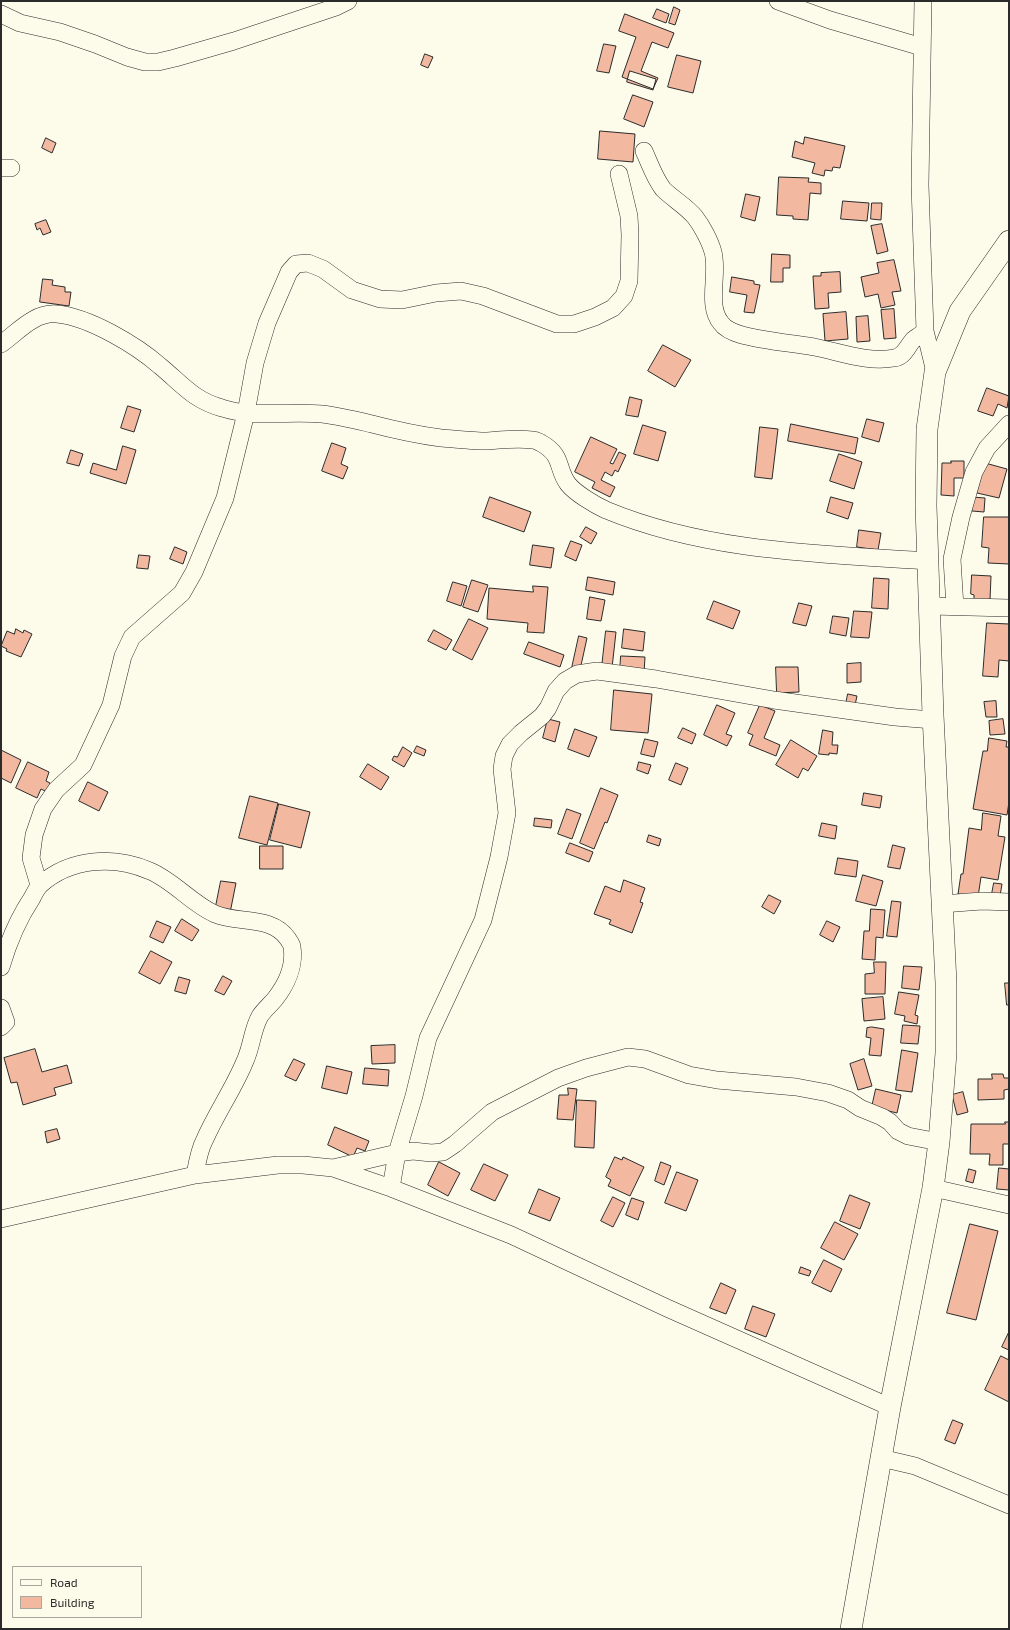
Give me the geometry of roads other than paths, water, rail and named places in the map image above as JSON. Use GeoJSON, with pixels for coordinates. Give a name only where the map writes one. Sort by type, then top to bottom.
{"type":"FeatureCollection","features":[{"type":"Feature","properties":{"kind":"main road"},"geometry":{"type":"LineString","coordinates":[[851,1629],[890,1408],[933,1188],[939,1142],[946,1053],[946,983],[933,720],[929,561],[926,506],[927,429],[935,372],[960,311],[1009,241]]}},
{"type":"Feature","properties":{"kind":"street"},"geometry":{"type":"LineString","coordinates":[[1,14],[20,23],[60,32],[127,57],[145,62],[158,62],[234,41],[336,7],[348,1]]}},
{"type":"Feature","properties":{"kind":"street"},"geometry":{"type":"LineString","coordinates":[[778,1],[830,20],[922,47]]}},
{"type":"Feature","properties":{"kind":"street"},"geometry":{"type":"LineString","coordinates":[[923,1],[920,185],[925,331],[935,372]]}},
{"type":"Feature","properties":{"kind":"street"},"geometry":{"type":"LineString","coordinates":[[644,151],[653,174],[662,188],[694,216],[708,240],[713,252],[715,266],[714,309],[721,323],[726,328],[741,334],[770,340],[865,358],[885,359],[896,358],[901,355],[914,340],[925,331]]}},
{"type":"Feature","properties":{"kind":"street"},"geometry":{"type":"LineString","coordinates":[[39,885],[31,858],[34,835],[43,809],[56,790],[83,765],[111,705],[123,656],[132,638],[182,593],[194,572],[225,498],[246,413],[255,363],[267,323],[289,272],[296,264],[308,263],[323,269],[352,290],[380,299],[402,300],[436,293],[461,291],[483,296],[557,324],[574,324],[595,317],[613,308],[624,296],[629,281],[629,216],[618,174]]}},
{"type":"Feature","properties":{"kind":"street"},"geometry":{"type":"LineString","coordinates":[[1,344],[26,324],[39,316],[56,314],[80,320],[123,339],[158,364],[189,392],[204,402],[225,410],[246,413],[321,414],[349,418],[414,434],[446,438],[484,441],[535,440],[547,447],[556,455],[568,484],[581,495],[603,509],[672,532],[701,538],[802,553],[929,561]]}},
{"type":"Feature","properties":{"kind":"street"},"geometry":{"type":"LineString","coordinates":[[955,607],[952,559],[961,517],[974,472],[987,448],[1009,424]]}},
{"type":"Feature","properties":{"kind":"street"},"geometry":{"type":"LineString","coordinates":[[930,606],[1009,608]]}},
{"type":"Feature","properties":{"kind":"street"},"geometry":{"type":"LineString","coordinates":[[392,1188],[397,1153],[414,1096],[428,1038],[483,920],[499,857],[507,813],[502,769],[504,756],[510,744],[542,716],[548,708],[556,691],[565,681],[577,674],[597,671],[656,679],[774,700],[895,717],[933,720]]}},
{"type":"Feature","properties":{"kind":"street"},"geometry":{"type":"LineString","coordinates":[[1,967],[7,947],[26,907],[39,885],[65,868],[83,862],[99,861],[129,864],[150,870],[170,881],[216,915],[268,924],[283,931],[292,945],[292,964],[285,984],[261,1015],[253,1031],[246,1059],[204,1140],[198,1158],[195,1175]]}},
{"type":"Feature","properties":{"kind":"street"},"geometry":{"type":"LineString","coordinates":[[942,904],[982,901],[1009,902]]}},
{"type":"Feature","properties":{"kind":"street"},"geometry":{"type":"LineString","coordinates":[[333,1168],[397,1153],[413,1151],[431,1153],[443,1152],[455,1144],[492,1112],[558,1078],[586,1068],[628,1057],[645,1059],[689,1074],[718,1080],[796,1086],[828,1093],[848,1100],[860,1108],[882,1117],[890,1122],[898,1131],[908,1136],[939,1142]]}},
{"type":"Feature","properties":{"kind":"street"},"geometry":{"type":"LineString","coordinates":[[5,1213],[195,1175],[278,1165],[303,1165],[333,1168],[392,1188],[511,1235],[667,1308],[890,1408]]}},
{"type":"Feature","properties":{"kind":"street"},"geometry":{"type":"LineString","coordinates":[[933,1188],[1009,1205]]}},
{"type":"Feature","properties":{"kind":"street"},"geometry":{"type":"LineString","coordinates":[[881,1458],[915,1466],[1009,1505]]}}]}
